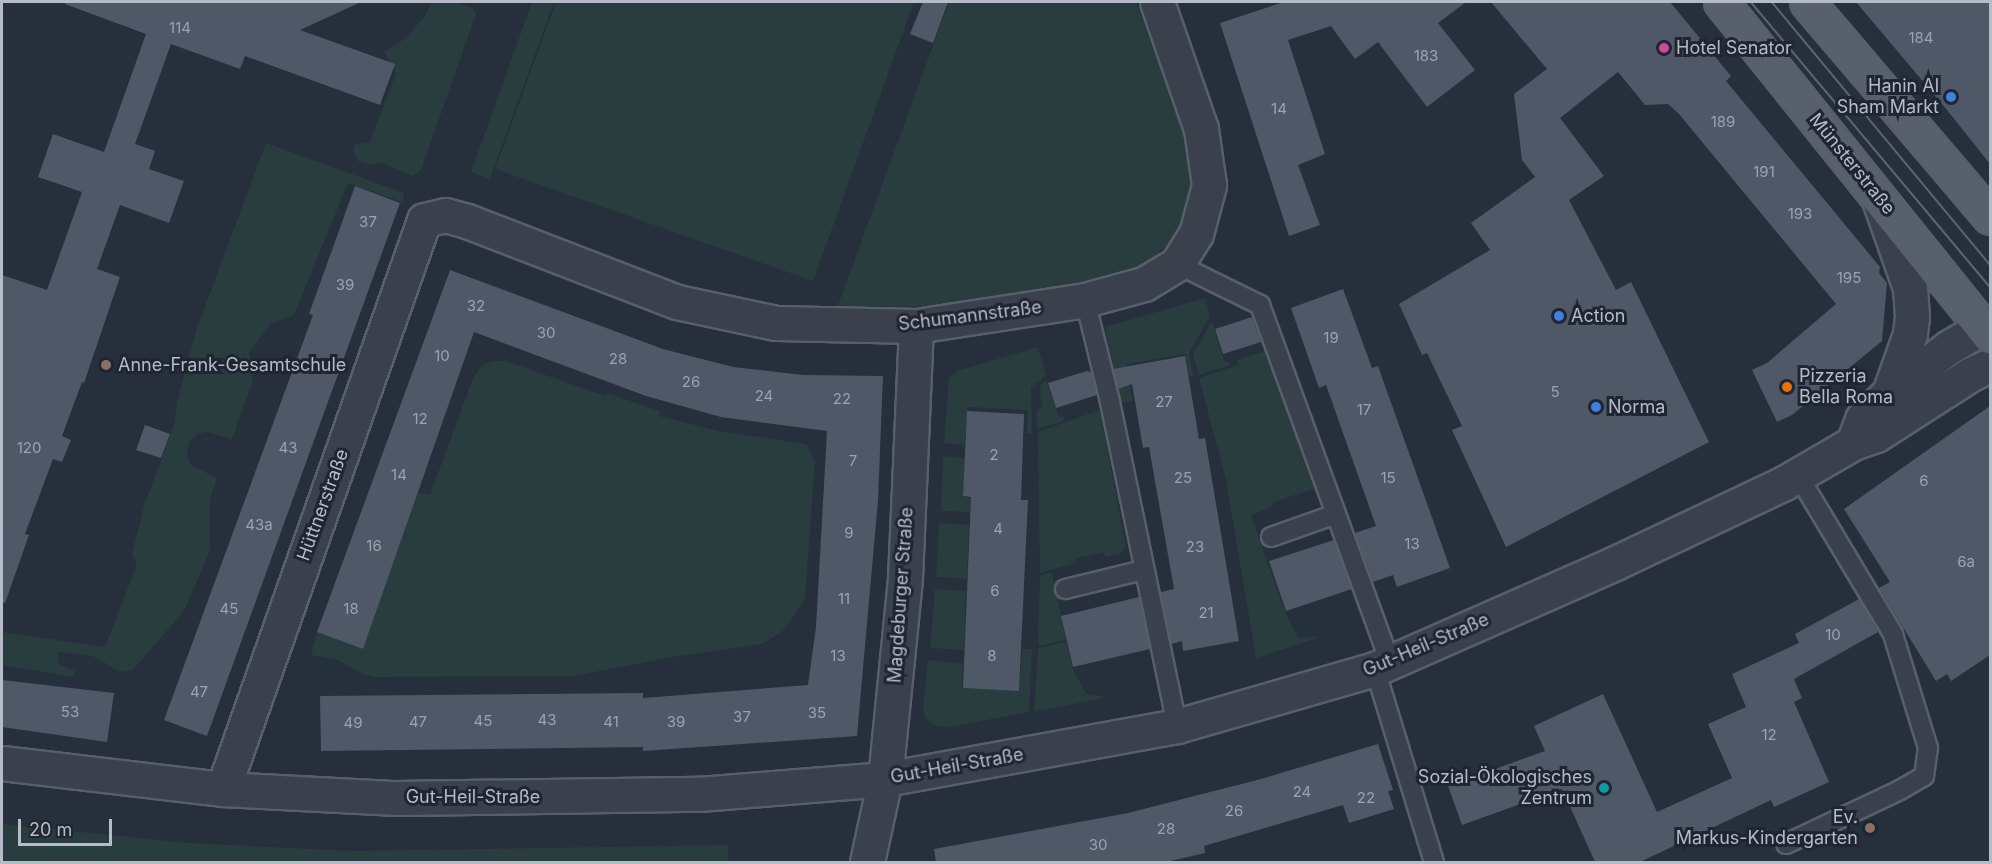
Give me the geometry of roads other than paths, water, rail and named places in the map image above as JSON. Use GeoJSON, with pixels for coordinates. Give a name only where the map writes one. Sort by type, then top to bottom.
{"type":"FeatureCollection","features":[{"type":"Feature","properties":{"kind":"main road","name":"Münsterstraße"},"geometry":{"type":"LineString","coordinates":[[1721,2],[1988,329]]}},
{"type":"Feature","properties":{"kind":"main road"},"geometry":{"type":"LineString","coordinates":[[1807,2],[1988,213]]}},
{"type":"Feature","properties":{"kind":"street","name":"Schumannstraße"},"geometry":{"type":"LineString","coordinates":[[424,220],[445,215],[467,221],[688,304],[776,323],[916,326],[1085,300],[1144,284],[1177,264],[1197,234],[1209,185],[1201,129],[1157,2]]}},
{"type":"Feature","properties":{"kind":"street"},"geometry":{"type":"LineString","coordinates":[[1878,197],[1910,288],[1912,318],[1910,334],[1889,393]]}},
{"type":"Feature","properties":{"kind":"street","name":"Hüttnerstraße"},"geometry":{"type":"LineString","coordinates":[[223,789],[424,220]]}},
{"type":"Feature","properties":{"kind":"street","name":"Magdeburger Straße"},"geometry":{"type":"LineString","coordinates":[[867,862],[885,779],[905,578],[916,326]]}},
{"type":"Feature","properties":{"kind":"street"},"geometry":{"type":"LineString","coordinates":[[1853,443],[1862,419],[1889,393],[1949,347],[1988,329]]}},
{"type":"Feature","properties":{"kind":"street","name":"Gut-Heil-Straße"},"geometry":{"type":"LineString","coordinates":[[2,763],[223,789],[397,798],[699,794],[885,779],[1177,726],[1383,666],[1615,563],[1791,479],[1853,443],[1876,435],[1971,374],[1990,365]]}},
{"type":"Feature","properties":{"kind":"lane"},"geometry":{"type":"LineString","coordinates":[[1177,264],[1260,305],[1336,514],[1383,666],[1434,862]]}},
{"type":"Feature","properties":{"kind":"lane"},"geometry":{"type":"LineString","coordinates":[[1085,300],[1110,402],[1177,726]]}},
{"type":"Feature","properties":{"kind":"lane"},"geometry":{"type":"LineString","coordinates":[[1786,844],[1900,790],[1924,776],[1928,748],[1893,634],[1791,479]]}},
{"type":"Feature","properties":{"kind":"lane"},"geometry":{"type":"LineString","coordinates":[[1271,537],[1336,514]]}},
{"type":"Feature","properties":{"kind":"lane"},"geometry":{"type":"LineString","coordinates":[[1065,589],[1143,570]]}},
{"type":"Feature","properties":{"kind":"tram line"},"geometry":{"type":"LineString","coordinates":[[1751,2],[1990,287]]}},
{"type":"Feature","properties":{"kind":"tram line"},"geometry":{"type":"LineString","coordinates":[[1772,2],[1990,265]]}},
{"type":"Feature","properties":{"kind":"place","name":"Hotel Senator"},"geometry":{"type":"Point","coordinates":[1664,48]}},
{"type":"Feature","properties":{"kind":"place","name":"Hanin Al Sham Markt"},"geometry":{"type":"Point","coordinates":[1951,97]}},
{"type":"Feature","properties":{"kind":"place","name":"Action"},"geometry":{"type":"Point","coordinates":[1559,316]}},
{"type":"Feature","properties":{"kind":"place","name":"Anne-Frank-Gesamtschule"},"geometry":{"type":"Point","coordinates":[106,365]}},
{"type":"Feature","properties":{"kind":"place","name":"Pizzeria Bella Roma"},"geometry":{"type":"Point","coordinates":[1787,387]}},
{"type":"Feature","properties":{"kind":"place","name":"Norma"},"geometry":{"type":"Point","coordinates":[1596,407]}},
{"type":"Feature","properties":{"kind":"place","name":"Sozial-Ökologisches Zentrum"},"geometry":{"type":"Point","coordinates":[1604,788]}},
{"type":"Feature","properties":{"kind":"place","name":"Ev. Markus-Kindergarten"},"geometry":{"type":"Point","coordinates":[1870,828]}}]}
